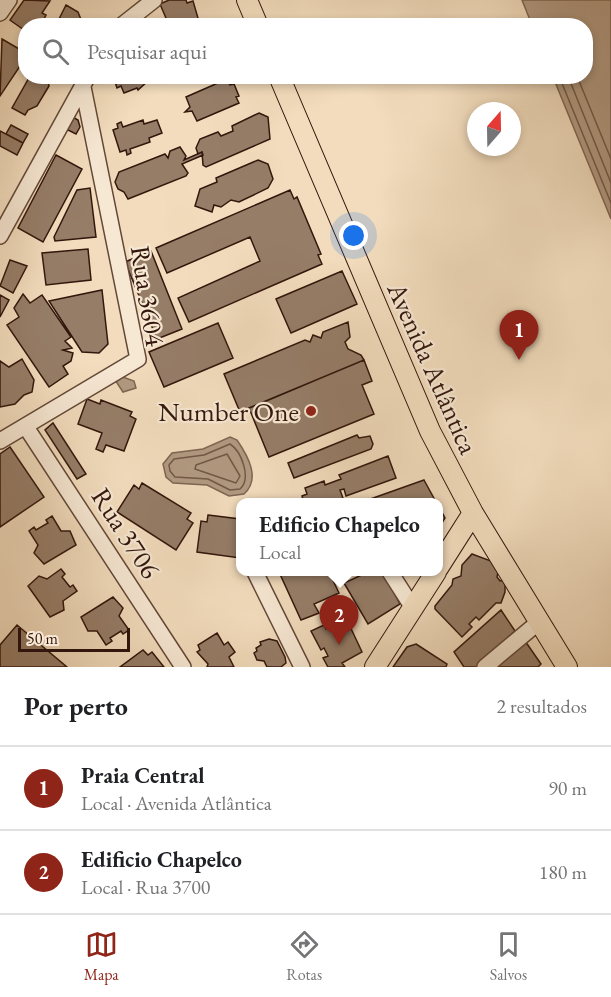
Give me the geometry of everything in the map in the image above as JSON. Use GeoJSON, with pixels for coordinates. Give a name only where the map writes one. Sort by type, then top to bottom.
{"type":"FeatureCollection","features":[{"type":"Feature","properties":{"kind":"main road"},"geometry":{"type":"LineString","coordinates":[[247,0],[255,18]]}},
{"type":"Feature","properties":{"kind":"main road","name":"Avenida Atlântica"},"geometry":{"type":"LineString","coordinates":[[282,84],[408,381],[473,513],[567,667]]}},
{"type":"Feature","properties":{"kind":"main road"},"geometry":{"type":"LineString","coordinates":[[443,560],[473,513]]}},
{"type":"Feature","properties":{"kind":"main road"},"geometry":{"type":"LineString","coordinates":[[375,667],[433,576]]}},
{"type":"Feature","properties":{"kind":"street"},"geometry":{"type":"LineString","coordinates":[[0,13],[9,0]]}},
{"type":"Feature","properties":{"kind":"street"},"geometry":{"type":"LineString","coordinates":[[131,18],[154,0]]}},
{"type":"Feature","properties":{"kind":"street"},"geometry":{"type":"LineString","coordinates":[[0,236],[85,84]]}},
{"type":"Feature","properties":{"kind":"street","name":"Rua 3604"},"geometry":{"type":"LineString","coordinates":[[0,441],[138,359],[86,84]]}},
{"type":"Feature","properties":{"kind":"street","name":"Rua 3706"},"geometry":{"type":"LineString","coordinates":[[26,427],[183,667]]}},
{"type":"Feature","properties":{"kind":"street"},"geometry":{"type":"LineString","coordinates":[[257,576],[302,667]]}},
{"type":"Feature","properties":{"kind":"street"},"geometry":{"type":"LineString","coordinates":[[393,576],[413,608]]}},
{"type":"Feature","properties":{"kind":"street"},"geometry":{"type":"LineString","coordinates":[[485,667],[540,621]]}},
{"type":"Feature","properties":{"kind":"water"},"geometry":{"type":"Polygon","coordinates":[[[522,0],[611,0],[611,219],[556,84],[593,84],[593,18],[529,18],[522,0]]]}},
{"type":"Feature","properties":{"kind":"water"},"geometry":{"type":"Polygon","coordinates":[[[120,376],[134,381],[136,388],[123,392],[115,380],[120,376]]]}},
{"type":"Feature","properties":{"kind":"water"},"geometry":{"type":"Polygon","coordinates":[[[230,437],[237,440],[251,467],[252,481],[244,494],[229,496],[207,485],[173,483],[166,477],[163,464],[172,453],[203,449],[230,437]]]}},
{"type":"Feature","properties":{"kind":"building"},"geometry":{"type":"Polygon","coordinates":[[[24,0],[50,1],[42,13],[46,15],[44,18],[18,18],[18,26],[10,20],[24,0]]]}},
{"type":"Feature","properties":{"kind":"building"},"geometry":{"type":"Polygon","coordinates":[[[169,0],[186,0],[187,3],[193,1],[198,18],[166,18],[160,4],[169,0]]]}},
{"type":"Feature","properties":{"kind":"building"},"geometry":{"type":"Polygon","coordinates":[[[66,5],[78,12],[80,18],[60,18],[66,5]]]}},
{"type":"Feature","properties":{"kind":"building"},"geometry":{"type":"Polygon","coordinates":[[[2,39],[18,48],[18,69],[0,96],[2,39]]]}},
{"type":"Feature","properties":{"kind":"building"},"geometry":{"type":"Polygon","coordinates":[[[26,84],[49,84],[37,106],[28,110],[25,115],[12,108],[26,84]]]}},
{"type":"Feature","properties":{"kind":"building"},"geometry":{"type":"Polygon","coordinates":[[[116,84],[145,84],[138,90],[137,88],[124,93],[121,86],[117,88],[116,84]]]}},
{"type":"Feature","properties":{"kind":"building"},"geometry":{"type":"Polygon","coordinates":[[[216,84],[234,84],[239,103],[197,121],[192,111],[185,112],[190,107],[186,97],[216,84]]]}},
{"type":"Feature","properties":{"kind":"building"},"geometry":{"type":"Polygon","coordinates":[[[259,113],[268,117],[270,139],[206,167],[203,165],[202,152],[198,154],[196,148],[200,139],[218,132],[221,136],[233,131],[232,126],[259,113]]]}},
{"type":"Feature","properties":{"kind":"building"},"geometry":{"type":"Polygon","coordinates":[[[69,115],[78,120],[80,127],[76,134],[62,127],[69,115]]]}},
{"type":"Feature","properties":{"kind":"building"},"geometry":{"type":"Polygon","coordinates":[[[143,120],[144,124],[157,120],[162,133],[149,138],[150,142],[130,149],[131,153],[127,155],[126,150],[120,152],[113,130],[118,128],[117,124],[121,122],[123,127],[143,120]]]}},
{"type":"Feature","properties":{"kind":"building"},"geometry":{"type":"Polygon","coordinates":[[[11,125],[28,134],[23,143],[6,134],[11,125]]]}},
{"type":"Feature","properties":{"kind":"building"},"geometry":{"type":"Polygon","coordinates":[[[0,131],[23,143],[17,155],[0,146],[0,131]]]}},
{"type":"Feature","properties":{"kind":"building"},"geometry":{"type":"Polygon","coordinates":[[[180,147],[186,156],[184,160],[202,152],[203,155],[182,164],[188,173],[186,176],[128,199],[124,192],[118,189],[115,182],[119,172],[165,154],[168,158],[170,151],[180,147]]]}},
{"type":"Feature","properties":{"kind":"building"},"geometry":{"type":"Polygon","coordinates":[[[56,155],[82,169],[43,242],[18,228],[56,155]]]}},
{"type":"Feature","properties":{"kind":"building"},"geometry":{"type":"Polygon","coordinates":[[[258,160],[268,164],[273,179],[268,188],[239,202],[231,200],[221,207],[214,205],[212,212],[195,206],[200,189],[217,182],[216,178],[258,160]]]}},
{"type":"Feature","properties":{"kind":"building"},"geometry":{"type":"Polygon","coordinates":[[[90,188],[96,237],[55,241],[54,237],[77,190],[90,188]]]}},
{"type":"Feature","properties":{"kind":"building"},"geometry":{"type":"Polygon","coordinates":[[[290,190],[294,199],[297,197],[321,254],[318,255],[322,264],[189,322],[178,298],[260,261],[250,237],[167,273],[156,248],[290,190]]]}},
{"type":"Feature","properties":{"kind":"building"},"geometry":{"type":"Polygon","coordinates":[[[88,249],[91,280],[46,285],[42,253],[88,249]]]}},
{"type":"Feature","properties":{"kind":"building"},"geometry":{"type":"Polygon","coordinates":[[[151,251],[182,329],[157,339],[125,262],[151,251]]]}},
{"type":"Feature","properties":{"kind":"building"},"geometry":{"type":"Polygon","coordinates":[[[10,260],[27,266],[13,293],[0,286],[10,260]]]}},
{"type":"Feature","properties":{"kind":"building"},"geometry":{"type":"Polygon","coordinates":[[[342,271],[357,304],[291,333],[276,299],[342,271]]]}},
{"type":"Feature","properties":{"kind":"building"},"geometry":{"type":"Polygon","coordinates":[[[102,290],[108,344],[99,353],[82,352],[49,301],[102,290]]]}},
{"type":"Feature","properties":{"kind":"building"},"geometry":{"type":"Polygon","coordinates":[[[23,294],[30,303],[42,295],[71,337],[65,341],[72,348],[63,350],[73,353],[71,361],[63,366],[68,374],[49,387],[7,325],[19,317],[14,308],[23,294]]]}},
{"type":"Feature","properties":{"kind":"building"},"geometry":{"type":"Polygon","coordinates":[[[0,295],[9,300],[0,317],[0,295]]]}},
{"type":"Feature","properties":{"kind":"building"},"geometry":{"type":"Polygon","coordinates":[[[348,322],[350,337],[345,342],[348,349],[361,355],[364,360],[240,412],[224,374],[305,340],[310,342],[313,335],[321,338],[323,332],[348,322]]]}},
{"type":"Feature","properties":{"kind":"building"},"geometry":{"type":"Polygon","coordinates":[[[218,323],[233,358],[164,387],[149,352],[218,323]]]}},
{"type":"Feature","properties":{"kind":"building"},"geometry":{"type":"Polygon","coordinates":[[[22,359],[34,380],[32,392],[24,395],[15,404],[0,407],[0,361],[9,367],[22,359]]]}},
{"type":"Feature","properties":{"kind":"building","name":"Number One"},"geometry":{"type":"Polygon","coordinates":[[[364,360],[372,381],[362,385],[374,414],[269,457],[249,408],[364,360]]]}},
{"type":"Feature","properties":{"kind":"building"},"geometry":{"type":"Polygon","coordinates":[[[87,399],[100,404],[101,400],[132,412],[130,416],[136,419],[124,451],[106,445],[103,452],[96,449],[102,433],[78,424],[87,399]]]}},
{"type":"Feature","properties":{"kind":"building"},"geometry":{"type":"Polygon","coordinates":[[[53,423],[86,474],[77,479],[45,430],[53,423]]]}},
{"type":"Feature","properties":{"kind":"building"},"geometry":{"type":"Polygon","coordinates":[[[357,435],[359,438],[370,436],[373,444],[371,449],[294,478],[288,463],[357,435]]]}},
{"type":"Feature","properties":{"kind":"building"},"geometry":{"type":"Polygon","coordinates":[[[10,447],[44,497],[0,527],[0,454],[10,447]]]}},
{"type":"Feature","properties":{"kind":"building"},"geometry":{"type":"Polygon","coordinates":[[[388,456],[396,478],[346,496],[344,489],[340,490],[343,498],[302,498],[302,496],[307,494],[305,488],[324,481],[325,485],[341,479],[339,475],[388,456]]]}},
{"type":"Feature","properties":{"kind":"building"},"geometry":{"type":"Polygon","coordinates":[[[424,480],[434,498],[373,498],[424,480]]]}},
{"type":"Feature","properties":{"kind":"building"},"geometry":{"type":"Polygon","coordinates":[[[142,483],[191,513],[187,519],[193,523],[176,550],[117,512],[134,485],[139,489],[142,483]]]}},
{"type":"Feature","properties":{"kind":"building"},"geometry":{"type":"Polygon","coordinates":[[[208,515],[236,518],[236,557],[197,552],[201,521],[207,522],[208,515]]]}},
{"type":"Feature","properties":{"kind":"building"},"geometry":{"type":"Polygon","coordinates":[[[52,516],[61,531],[70,531],[76,545],[44,564],[34,553],[38,545],[29,531],[48,523],[46,520],[52,516]]]}},
{"type":"Feature","properties":{"kind":"building"},"geometry":{"type":"Polygon","coordinates":[[[472,554],[491,561],[498,572],[497,577],[500,581],[505,580],[505,592],[501,603],[496,603],[479,620],[476,617],[469,624],[472,627],[462,637],[435,609],[435,606],[452,585],[453,579],[461,576],[462,565],[472,554]]]}},
{"type":"Feature","properties":{"kind":"building"},"geometry":{"type":"Polygon","coordinates":[[[61,569],[65,574],[62,577],[70,587],[73,585],[77,591],[63,601],[64,610],[50,617],[28,586],[39,576],[47,579],[61,569]]]}},
{"type":"Feature","properties":{"kind":"building"},"geometry":{"type":"Polygon","coordinates":[[[281,576],[331,576],[339,593],[314,604],[319,613],[301,620],[281,576]]]}},
{"type":"Feature","properties":{"kind":"building"},"geometry":{"type":"Polygon","coordinates":[[[359,576],[385,576],[400,604],[368,624],[344,583],[359,576]]]}},
{"type":"Feature","properties":{"kind":"building"},"geometry":{"type":"Polygon","coordinates":[[[113,597],[123,608],[119,616],[129,630],[123,634],[121,631],[110,638],[112,641],[106,645],[97,631],[88,631],[81,617],[113,597]]]}},
{"type":"Feature","properties":{"kind":"building"},"geometry":{"type":"Polygon","coordinates":[[[501,610],[515,631],[476,667],[464,667],[454,652],[501,610]]]}},
{"type":"Feature","properties":{"kind":"building"},"geometry":{"type":"Polygon","coordinates":[[[344,619],[347,620],[362,652],[342,663],[345,667],[328,667],[323,658],[328,656],[324,648],[321,650],[311,631],[324,625],[326,629],[344,619]]]}},
{"type":"Feature","properties":{"kind":"building"},"geometry":{"type":"Polygon","coordinates":[[[17,625],[67,667],[0,667],[0,645],[17,625]]]}},
{"type":"Feature","properties":{"kind":"building"},"geometry":{"type":"Polygon","coordinates":[[[217,633],[224,645],[228,642],[235,652],[229,657],[234,667],[207,667],[208,664],[197,652],[200,650],[198,645],[217,633]]]}},
{"type":"Feature","properties":{"kind":"building"},"geometry":{"type":"Polygon","coordinates":[[[523,638],[541,664],[538,667],[494,667],[523,638]]]}},
{"type":"Feature","properties":{"kind":"building"},"geometry":{"type":"Polygon","coordinates":[[[269,639],[277,641],[285,657],[286,663],[281,667],[267,667],[264,661],[257,660],[254,653],[261,645],[260,642],[269,639]]]}},
{"type":"Feature","properties":{"kind":"building"},"geometry":{"type":"Polygon","coordinates":[[[416,644],[447,664],[446,667],[393,667],[407,647],[416,644]]]}},
{"type":"Feature","properties":{"kind":"building"},"geometry":{"type":"Polygon","coordinates":[[[143,650],[148,655],[152,652],[164,667],[120,667],[143,650]]]}},
{"type":"Feature","properties":{"kind":"place","name":"Praia Central"},"geometry":{"type":"Point","coordinates":[519,360]}},
{"type":"Feature","properties":{"kind":"place","name":"Number One"},"geometry":{"type":"Point","coordinates":[311,411]}},
{"type":"Feature","properties":{"kind":"place","name":"Edificio Chapelco"},"geometry":{"type":"Point","coordinates":[339,645]}}]}
